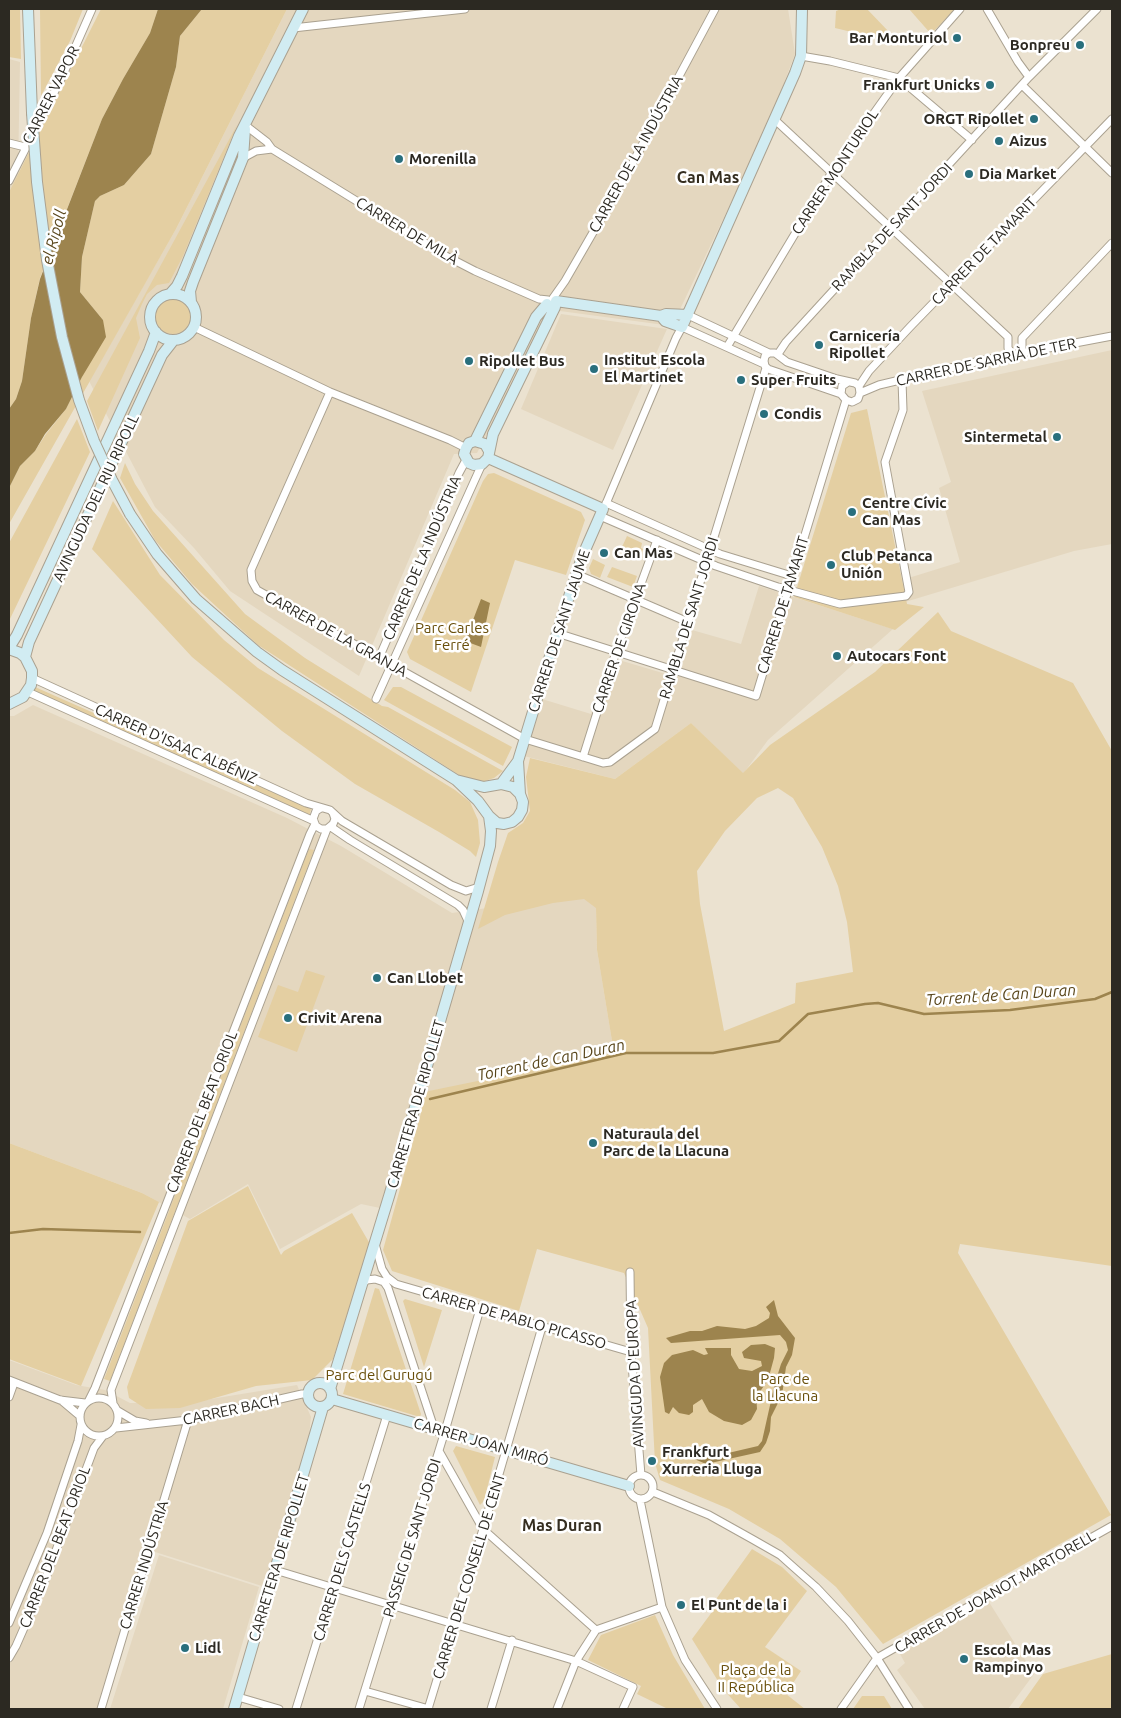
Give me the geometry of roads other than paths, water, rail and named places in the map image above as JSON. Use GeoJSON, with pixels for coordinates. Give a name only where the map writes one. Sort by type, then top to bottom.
{"type":"FeatureCollection","features":[{"type":"Feature","properties":{"kind":"street"},"geometry":{"type":"LineString","coordinates":[[28,9],[35,156],[47,260],[62,338],[77,392],[94,441],[130,514],[157,554],[196,599],[239,637],[282,670],[456,780],[497,823],[512,822],[522,810],[523,802],[520,794],[513,787],[471,785],[456,780]]}},
{"type":"Feature","properties":{"kind":"street","name":"CARRER VAPOR"},"geometry":{"type":"LineString","coordinates":[[9,181],[62,77],[92,9]]}},
{"type":"Feature","properties":{"kind":"street"},"geometry":{"type":"LineString","coordinates":[[246,125],[243,158],[192,282],[190,291],[191,302],[196,314],[194,327],[185,337],[173,341],[166,340],[152,326],[150,313],[157,300],[170,294],[177,286],[233,150],[303,9]]}},
{"type":"Feature","properties":{"kind":"street"},"geometry":{"type":"LineString","coordinates":[[293,28],[465,9]]}},
{"type":"Feature","properties":{"kind":"street","name":"CARRER DE LA INDÚSTRIA"},"geometry":{"type":"LineString","coordinates":[[376,699],[486,458],[493,434],[552,302],[625,178],[715,9]]}},
{"type":"Feature","properties":{"kind":"street","name":"CARRER DE SANT JAUME"},"geometry":{"type":"LineString","coordinates":[[520,794],[518,761],[576,574],[680,340],[682,327],[795,74],[801,56],[802,9]]}},
{"type":"Feature","properties":{"kind":"street","name":"CARRER MONTURIOL"},"geometry":{"type":"LineString","coordinates":[[727,347],[832,172],[899,78],[960,9]]}},
{"type":"Feature","properties":{"kind":"street"},"geometry":{"type":"LineString","coordinates":[[987,9],[1029,77]]}},
{"type":"Feature","properties":{"kind":"street","name":"RAMBLA DE SANT JORDI"},"geometry":{"type":"LineString","coordinates":[[525,739],[603,763],[610,762],[655,729],[768,368],[780,367],[780,356],[786,342],[1029,77],[1097,9]]}},
{"type":"Feature","properties":{"kind":"street"},"geometry":{"type":"LineString","coordinates":[[801,56],[899,78],[972,140]]}},
{"type":"Feature","properties":{"kind":"street"},"geometry":{"type":"LineString","coordinates":[[1022,85],[1112,173]]}},
{"type":"Feature","properties":{"kind":"street"},"geometry":{"type":"LineString","coordinates":[[774,119],[1008,337],[1008,348],[1012,354]]}},
{"type":"Feature","properties":{"kind":"street","name":"CARRER DE TAMARIT"},"geometry":{"type":"LineString","coordinates":[[860,389],[869,371],[1112,120]]}},
{"type":"Feature","properties":{"kind":"street","name":"CARRER DE MILÀ"},"geometry":{"type":"LineString","coordinates":[[246,125],[267,142],[272,149],[446,256],[539,299],[661,316],[666,314],[688,315]]}},
{"type":"Feature","properties":{"kind":"street"},"geometry":{"type":"LineString","coordinates":[[9,143],[25,147]]}},
{"type":"Feature","properties":{"kind":"street"},"geometry":{"type":"LineString","coordinates":[[243,158],[256,151],[272,149]]}},
{"type":"Feature","properties":{"kind":"street"},"geometry":{"type":"LineString","coordinates":[[1022,352],[1022,338],[1112,243]]}},
{"type":"Feature","properties":{"kind":"street"},"geometry":{"type":"LineString","coordinates":[[170,294],[181,296],[191,302]]}},
{"type":"Feature","properties":{"kind":"street","name":"CARRER DE LA INDÚSTRIA"},"geometry":{"type":"LineString","coordinates":[[475,441],[536,318],[552,302]]}},
{"type":"Feature","properties":{"kind":"street"},"geometry":{"type":"LineString","coordinates":[[682,327],[768,368],[855,401],[860,389],[855,383],[820,374],[688,315]]}},
{"type":"Feature","properties":{"kind":"street","name":"CARRER DE MILÀ"},"geometry":{"type":"LineString","coordinates":[[661,316],[666,321],[682,327]]}},
{"type":"Feature","properties":{"kind":"street"},"geometry":{"type":"LineString","coordinates":[[194,327],[330,392],[466,448]]}},
{"type":"Feature","properties":{"kind":"street","name":"AVINGUDA DEL RIU RIPOLL"},"geometry":{"type":"LineString","coordinates":[[9,648],[21,627],[145,360],[156,332]]}},
{"type":"Feature","properties":{"kind":"street","name":"CARRER DE SARRIÀ DE TER"},"geometry":{"type":"LineString","coordinates":[[860,389],[1012,354],[1112,336]]}},
{"type":"Feature","properties":{"kind":"street","name":"AVINGUDA DEL RIU RIPOLL"},"geometry":{"type":"LineString","coordinates":[[25,657],[29,642],[162,356],[173,341]]}},
{"type":"Feature","properties":{"kind":"street"},"geometry":{"type":"LineString","coordinates":[[768,368],[764,359],[770,353]]}},
{"type":"Feature","properties":{"kind":"street"},"geometry":{"type":"LineString","coordinates":[[603,510],[657,540],[716,566],[840,604],[906,596],[909,592],[884,462],[903,410],[902,380]]}},
{"type":"Feature","properties":{"kind":"street"},"geometry":{"type":"LineString","coordinates":[[843,397],[842,386],[848,382]]}},
{"type":"Feature","properties":{"kind":"street","name":"CARRER DE LA GRANJA"},"geometry":{"type":"LineString","coordinates":[[330,392],[251,570],[257,590],[525,739]]}},
{"type":"Feature","properties":{"kind":"street","name":"CARRER DE TAMARIT"},"geometry":{"type":"LineString","coordinates":[[673,670],[756,696],[843,397]]}},
{"type":"Feature","properties":{"kind":"street"},"geometry":{"type":"LineString","coordinates":[[475,441],[484,444],[486,458],[474,465],[466,460],[464,454],[469,443],[475,441]]}},
{"type":"Feature","properties":{"kind":"street"},"geometry":{"type":"LineString","coordinates":[[486,458],[603,510],[710,550],[792,576]]}},
{"type":"Feature","properties":{"kind":"street","name":"CARRER DE LA INDÚSTRIA"},"geometry":{"type":"LineString","coordinates":[[379,658],[466,460]]}},
{"type":"Feature","properties":{"kind":"street","name":"CARRER DE GIRONA"},"geometry":{"type":"LineString","coordinates":[[583,757],[616,652],[657,540]]}},
{"type":"Feature","properties":{"kind":"street"},"geometry":{"type":"LineString","coordinates":[[576,574],[688,622]]}},
{"type":"Feature","properties":{"kind":"street"},"geometry":{"type":"LineString","coordinates":[[557,633],[673,670]]}},
{"type":"Feature","properties":{"kind":"street"},"geometry":{"type":"LineString","coordinates":[[9,648],[25,657],[32,671],[28,692],[17,701],[9,704]]}},
{"type":"Feature","properties":{"kind":"street","name":"CARRER D'ISAAC ALBÉNIZ"},"geometry":{"type":"LineString","coordinates":[[32,678],[321,808],[330,810],[342,821],[451,885],[466,890],[479,887]]}},
{"type":"Feature","properties":{"kind":"street","name":"CARRER D'ISAAC ALBÉNIZ"},"geometry":{"type":"LineString","coordinates":[[28,692],[314,823],[321,829],[329,828],[458,904],[469,923]]}},
{"type":"Feature","properties":{"kind":"street","name":"CARRER DE SANT JAUME"},"geometry":{"type":"LineString","coordinates":[[497,785],[518,761]]}},
{"type":"Feature","properties":{"kind":"street"},"geometry":{"type":"LineString","coordinates":[[487,812],[486,795],[497,785]]}},
{"type":"Feature","properties":{"kind":"street"},"geometry":{"type":"LineString","coordinates":[[314,823],[315,813],[321,808]]}},
{"type":"Feature","properties":{"kind":"street","name":"CARRETERA DE RIPOLLET"},"geometry":{"type":"LineString","coordinates":[[331,1394],[490,846],[491,831],[487,812]]}},
{"type":"Feature","properties":{"kind":"street"},"geometry":{"type":"LineString","coordinates":[[329,828],[334,822],[333,813]]}},
{"type":"Feature","properties":{"kind":"street","name":"CARRER DEL BEAT ORIOL"},"geometry":{"type":"LineString","coordinates":[[9,1623],[47,1533],[78,1441],[82,1408],[99,1379],[314,823]]}},
{"type":"Feature","properties":{"kind":"street","name":"CARRETERA DE RIPOLLET"},"geometry":{"type":"LineString","coordinates":[[490,846],[504,824]]}},
{"type":"Feature","properties":{"kind":"street","name":"CARRER DEL BEAT ORIOL"},"geometry":{"type":"LineString","coordinates":[[113,1403],[111,1390],[329,828]]}},
{"type":"Feature","properties":{"kind":"street"},"geometry":{"type":"LineString","coordinates":[[375,1243],[382,1269],[387,1277],[396,1284]]}},
{"type":"Feature","properties":{"kind":"street","name":"AVINGUDA D'EUROPA"},"geometry":{"type":"LineString","coordinates":[[630,1272],[631,1352],[641,1475]]}},
{"type":"Feature","properties":{"kind":"street"},"geometry":{"type":"LineString","coordinates":[[363,1283],[375,1278],[384,1282],[388,1288],[434,1428]]}},
{"type":"Feature","properties":{"kind":"street"},"geometry":{"type":"LineString","coordinates":[[388,1288],[390,1285],[396,1284]]}},
{"type":"Feature","properties":{"kind":"street","name":"CARRER DE PABLO PICASSO"},"geometry":{"type":"LineString","coordinates":[[396,1284],[631,1352]]}},
{"type":"Feature","properties":{"kind":"street","name":"PASSEIG DE SANT JORDI"},"geometry":{"type":"LineString","coordinates":[[359,1709],[439,1452],[480,1309]]}},
{"type":"Feature","properties":{"kind":"street","name":"CARRER DEL CONSELL DE CENT"},"geometry":{"type":"LineString","coordinates":[[428,1709],[483,1530],[542,1327]]}},
{"type":"Feature","properties":{"kind":"street","name":"CARRETERA DE RIPOLLET"},"geometry":{"type":"LineString","coordinates":[[319,1383],[339,1362]]}},
{"type":"Feature","properties":{"kind":"street"},"geometry":{"type":"LineString","coordinates":[[9,1397],[12,1382],[60,1400],[80,1416]]}},
{"type":"Feature","properties":{"kind":"street"},"geometry":{"type":"LineString","coordinates":[[319,1383],[324,1384],[331,1394],[328,1405],[323,1407],[312,1405],[308,1394],[312,1386],[319,1383]]}},
{"type":"Feature","properties":{"kind":"street","name":"CARRER BACH"},"geometry":{"type":"LineString","coordinates":[[116,1428],[188,1420],[308,1394]]}},
{"type":"Feature","properties":{"kind":"street","name":"CARRER JOAN MIRÓ"},"geometry":{"type":"LineString","coordinates":[[331,1394],[387,1415],[629,1486]]}},
{"type":"Feature","properties":{"kind":"street"},"geometry":{"type":"LineString","coordinates":[[60,1400],[87,1401],[99,1397],[106,1398],[113,1403],[118,1411],[119,1416],[116,1428]]}},
{"type":"Feature","properties":{"kind":"street","name":"CARRETERA DE RIPOLLET"},"geometry":{"type":"LineString","coordinates":[[234,1709],[323,1407]]}},
{"type":"Feature","properties":{"kind":"street","name":"CARRER BACH"},"geometry":{"type":"LineString","coordinates":[[118,1411],[135,1421],[153,1424]]}},
{"type":"Feature","properties":{"kind":"street","name":"CARRER DELS CASTELLS"},"geometry":{"type":"LineString","coordinates":[[296,1709],[335,1589],[387,1415]]}},
{"type":"Feature","properties":{"kind":"street","name":"CARRER INDÚSTRIA"},"geometry":{"type":"LineString","coordinates":[[101,1709],[188,1420]]}},
{"type":"Feature","properties":{"kind":"street"},"geometry":{"type":"LineString","coordinates":[[81,1425],[90,1434],[103,1436]]}},
{"type":"Feature","properties":{"kind":"street","name":"CARRER DEL BEAT ORIOL"},"geometry":{"type":"LineString","coordinates":[[9,1658],[46,1580],[94,1448],[103,1436],[111,1433],[116,1428]]}},
{"type":"Feature","properties":{"kind":"street"},"geometry":{"type":"LineString","coordinates":[[439,1452],[483,1530],[596,1630]]}},
{"type":"Feature","properties":{"kind":"street"},"geometry":{"type":"LineString","coordinates":[[640,1500],[649,1497],[653,1492],[651,1480],[641,1475],[635,1477],[629,1486],[632,1495],[640,1500],[662,1607],[685,1660],[717,1709]]}},
{"type":"Feature","properties":{"kind":"street"},"geometry":{"type":"LineString","coordinates":[[653,1492],[709,1515],[780,1555],[816,1586],[848,1621],[877,1658],[910,1709]]}},
{"type":"Feature","properties":{"kind":"street","name":"CARRER DE JOANOT MARTORELL"},"geometry":{"type":"LineString","coordinates":[[877,1658],[1112,1526]]}},
{"type":"Feature","properties":{"kind":"street"},"geometry":{"type":"LineString","coordinates":[[275,1570],[391,1606],[512,1640],[576,1661],[633,1687],[623,1709]]}},
{"type":"Feature","properties":{"kind":"street"},"geometry":{"type":"LineString","coordinates":[[557,1709],[576,1661],[596,1630],[662,1607]]}},
{"type":"Feature","properties":{"kind":"street"},"geometry":{"type":"LineString","coordinates":[[491,1709],[512,1640]]}},
{"type":"Feature","properties":{"kind":"street"},"geometry":{"type":"LineString","coordinates":[[840,1709],[877,1658]]}},
{"type":"Feature","properties":{"kind":"street"},"geometry":{"type":"LineString","coordinates":[[365,1691],[428,1709]]}},
{"type":"Feature","properties":{"kind":"street"},"geometry":{"type":"LineString","coordinates":[[238,1697],[279,1709]]}},
{"type":"Feature","properties":{"kind":"waterway","name":"Torrent de Can Duran"},"geometry":{"type":"LineString","coordinates":[[430,1099],[626,1053],[713,1053],[779,1041],[808,1014],[865,1004],[878,1003],[924,1014],[1010,1010],[1095,999],[1112,992]]}},
{"type":"Feature","properties":{"kind":"waterway","name":"Torrent de Can Duran"},"geometry":{"type":"LineString","coordinates":[[9,1233],[43,1229],[140,1232]]}},
{"type":"Feature","properties":{"kind":"place","name":"Bar Monturiol"},"geometry":{"type":"Point","coordinates":[957,38]}},
{"type":"Feature","properties":{"kind":"place","name":"Bonpreu"},"geometry":{"type":"Point","coordinates":[1080,45]}},
{"type":"Feature","properties":{"kind":"place","name":"Frankfurt Unicks"},"geometry":{"type":"Point","coordinates":[990,85]}},
{"type":"Feature","properties":{"kind":"place","name":"ORGT Ripollet"},"geometry":{"type":"Point","coordinates":[1034,119]}},
{"type":"Feature","properties":{"kind":"place","name":"Aizus"},"geometry":{"type":"Point","coordinates":[999,141]}},
{"type":"Feature","properties":{"kind":"place","name":"Morenilla"},"geometry":{"type":"Point","coordinates":[399,159]}},
{"type":"Feature","properties":{"kind":"place","name":"Dia Market"},"geometry":{"type":"Point","coordinates":[969,174]}},
{"type":"Feature","properties":{"kind":"place","name":"Carnicería Ripollet"},"geometry":{"type":"Point","coordinates":[819,345]}},
{"type":"Feature","properties":{"kind":"place","name":"Ripollet Bus"},"geometry":{"type":"Point","coordinates":[469,361]}},
{"type":"Feature","properties":{"kind":"place","name":"Institut Escola El Martinet"},"geometry":{"type":"Point","coordinates":[594,369]}},
{"type":"Feature","properties":{"kind":"place","name":"Super Fruits"},"geometry":{"type":"Point","coordinates":[741,380]}},
{"type":"Feature","properties":{"kind":"place","name":"Condis"},"geometry":{"type":"Point","coordinates":[764,414]}},
{"type":"Feature","properties":{"kind":"place","name":"Sintermetal"},"geometry":{"type":"Point","coordinates":[1057,437]}},
{"type":"Feature","properties":{"kind":"place","name":"Centre Cívic Can Mas"},"geometry":{"type":"Point","coordinates":[852,512]}},
{"type":"Feature","properties":{"kind":"place","name":"Can Mas"},"geometry":{"type":"Point","coordinates":[604,553]}},
{"type":"Feature","properties":{"kind":"place","name":"Club Petanca Unión"},"geometry":{"type":"Point","coordinates":[831,565]}},
{"type":"Feature","properties":{"kind":"place","name":"Autocars Font"},"geometry":{"type":"Point","coordinates":[837,656]}},
{"type":"Feature","properties":{"kind":"place","name":"Can Llobet"},"geometry":{"type":"Point","coordinates":[377,978]}},
{"type":"Feature","properties":{"kind":"place","name":"Crivit Arena"},"geometry":{"type":"Point","coordinates":[288,1018]}},
{"type":"Feature","properties":{"kind":"place","name":"Naturaula del Parc de la Llacuna"},"geometry":{"type":"Point","coordinates":[593,1143]}},
{"type":"Feature","properties":{"kind":"place","name":"Frankfurt Xurreria Lluga"},"geometry":{"type":"Point","coordinates":[652,1461]}},
{"type":"Feature","properties":{"kind":"place","name":"El Punt de la i"},"geometry":{"type":"Point","coordinates":[681,1605]}},
{"type":"Feature","properties":{"kind":"place","name":"Lidl"},"geometry":{"type":"Point","coordinates":[185,1648]}},
{"type":"Feature","properties":{"kind":"place","name":"Escola Mas Rampinyo"},"geometry":{"type":"Point","coordinates":[964,1659]}},
{"type":"Feature","properties":{"kind":"district","name":"Can Mas"},"geometry":{"type":"Point","coordinates":[708,178]}},
{"type":"Feature","properties":{"kind":"district","name":"Mas Duran"},"geometry":{"type":"Point","coordinates":[562,1526]}},
{"type":"Feature","properties":{"kind":"water label","name":"el Ripoll"},"geometry":{"type":"Point","coordinates":[54,237]}},
{"type":"Feature","properties":{"kind":"park label","name":"Parc Carles Ferré"},"geometry":{"type":"Point","coordinates":[452,636]}},
{"type":"Feature","properties":{"kind":"park label","name":"Parc del Gurugú"},"geometry":{"type":"Point","coordinates":[379,1375]}},
{"type":"Feature","properties":{"kind":"park label","name":"Parc de la Llacuna"},"geometry":{"type":"Point","coordinates":[785,1388]}},
{"type":"Feature","properties":{"kind":"park label","name":"Plaça de la II República"},"geometry":{"type":"Point","coordinates":[756,1678]}}]}
